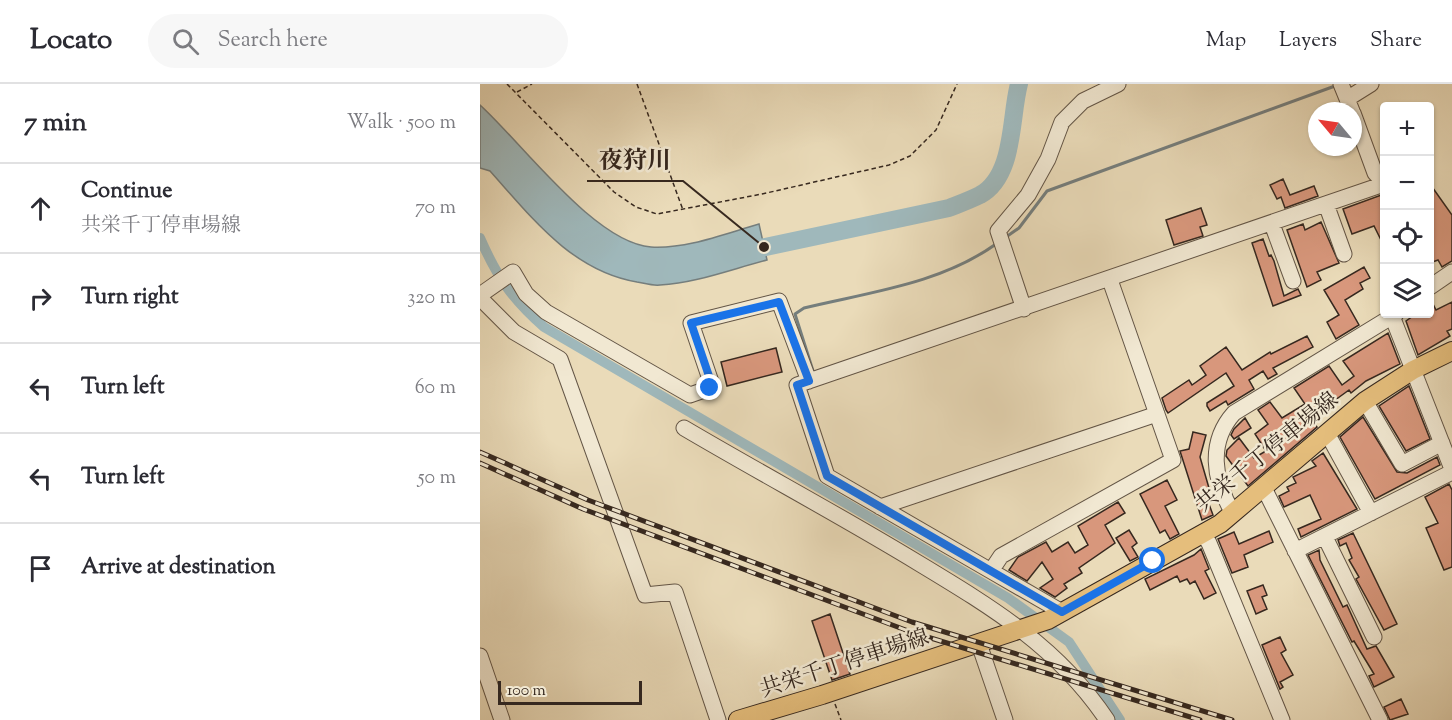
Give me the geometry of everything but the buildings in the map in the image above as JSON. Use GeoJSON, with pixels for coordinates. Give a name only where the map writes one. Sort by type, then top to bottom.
{"type":"FeatureCollection","features":[{"type":"Feature","properties":{"kind":"main road","name":"共栄千丁停車場線"},"geometry":{"type":"LineString","coordinates":[[738,720],[1023,630],[1055,616],[1203,534],[1264,488],[1365,401],[1413,370],[1452,351]]}},
{"type":"Feature","properties":{"kind":"street"},"geometry":{"type":"LineString","coordinates":[[1024,309],[998,231],[1028,195],[1048,159],[1062,122],[1083,101],[1118,84]]}},
{"type":"Feature","properties":{"kind":"street"},"geometry":{"type":"LineString","coordinates":[[1371,84],[1347,99],[1375,173],[1380,179]]}},
{"type":"Feature","properties":{"kind":"street"},"geometry":{"type":"LineString","coordinates":[[1055,616],[991,571],[827,476],[797,385],[1110,280],[1380,184]]}},
{"type":"Feature","properties":{"kind":"street"},"geometry":{"type":"LineString","coordinates":[[1326,204],[1344,254]]}},
{"type":"Feature","properties":{"kind":"street"},"geometry":{"type":"LineString","coordinates":[[1272,224],[1293,281]]}},
{"type":"Feature","properties":{"kind":"street"},"geometry":{"type":"LineString","coordinates":[[718,720],[675,592],[645,595],[560,359],[514,332],[484,293],[513,272],[526,294],[546,312],[690,395],[710,388],[711,382],[691,323],[779,302],[809,381]]}},
{"type":"Feature","properties":{"kind":"street"},"geometry":{"type":"LineString","coordinates":[[1434,284],[1452,272]]}},
{"type":"Feature","properties":{"kind":"street"},"geometry":{"type":"LineString","coordinates":[[991,571],[1001,556],[1173,460],[1110,280]]}},
{"type":"Feature","properties":{"kind":"street"},"geometry":{"type":"LineString","coordinates":[[1233,513],[1224,494],[1216,456],[1216,442],[1224,425],[1234,413],[1389,318]]}},
{"type":"Feature","properties":{"kind":"street"},"geometry":{"type":"LineString","coordinates":[[1295,551],[1452,471],[1395,318]]}},
{"type":"Feature","properties":{"kind":"street"},"geometry":{"type":"LineString","coordinates":[[1365,401],[1402,464],[1442,443]]}},
{"type":"Feature","properties":{"kind":"street"},"geometry":{"type":"LineString","coordinates":[[880,507],[1157,414]]}},
{"type":"Feature","properties":{"kind":"street"},"geometry":{"type":"LineString","coordinates":[[684,428],[860,528],[1023,630],[1050,652],[1095,702],[1107,720]]}},
{"type":"Feature","properties":{"kind":"street"},"geometry":{"type":"LineString","coordinates":[[1327,433],[1371,513]]}},
{"type":"Feature","properties":{"kind":"street"},"geometry":{"type":"LineString","coordinates":[[1264,488],[1380,720]]}},
{"type":"Feature","properties":{"kind":"street"},"geometry":{"type":"LineString","coordinates":[[1203,534],[1209,543],[1282,720]]}},
{"type":"Feature","properties":{"kind":"street"},"geometry":{"type":"LineString","coordinates":[[1325,537],[1374,637]]}},
{"type":"Feature","properties":{"kind":"street"},"geometry":{"type":"LineString","coordinates":[[979,644],[1005,720]]}},
{"type":"Feature","properties":{"kind":"street"},"geometry":{"type":"LineString","coordinates":[[480,656],[502,720]]}},
{"type":"Feature","properties":{"kind":"path"},"geometry":{"type":"LineString","coordinates":[[507,84],[614,192],[636,207],[657,214],[683,211],[889,165],[910,156],[936,130],[957,84]]}},
{"type":"Feature","properties":{"kind":"path"},"geometry":{"type":"LineString","coordinates":[[516,92],[532,84]]}},
{"type":"Feature","properties":{"kind":"path"},"geometry":{"type":"LineString","coordinates":[[637,84],[683,211]]}},
{"type":"Feature","properties":{"kind":"path"},"geometry":{"type":"LineString","coordinates":[[830,692],[841,720]]}},
{"type":"Feature","properties":{"kind":"water"},"geometry":{"type":"Polygon","coordinates":[[[480,105],[583,210],[629,241],[651,247],[678,246],[759,224],[767,260],[700,279],[657,285],[614,276],[593,267],[555,240],[490,171],[480,168],[480,105]]]}},
{"type":"Feature","properties":{"kind":"waterway"},"geometry":{"type":"LineString","coordinates":[[742,252],[949,208],[980,195],[1000,174],[1005,160],[1019,84]]}},
{"type":"Feature","properties":{"kind":"waterway"},"geometry":{"type":"LineString","coordinates":[[1006,237],[1019,228],[1047,191],[1335,86]]}},
{"type":"Feature","properties":{"kind":"waterway"},"geometry":{"type":"LineString","coordinates":[[480,238],[506,287],[544,327],[1008,598],[1069,642],[1120,720]]}},
{"type":"Feature","properties":{"kind":"waterway"},"geometry":{"type":"LineString","coordinates":[[814,374],[795,314],[804,308],[928,278],[952,269],[996,244]]}},
{"type":"Feature","properties":{"kind":"railway"},"geometry":{"type":"LineString","coordinates":[[480,452],[588,500],[912,622],[1232,720]]}},
{"type":"Feature","properties":{"kind":"railway"},"geometry":{"type":"LineString","coordinates":[[480,463],[583,509],[911,632],[1200,720]]}},
{"type":"Feature","properties":{"kind":"place","name":"夜狩川"},"geometry":{"type":"Point","coordinates":[764,247]}},
{"type":"Feature","properties":{"kind":"route"},"geometry":{"type":"LineString","coordinates":[[710,388],[711,382],[691,323],[779,302],[809,381],[797,385],[827,476],[1062,612],[1153,561]]}}]}
